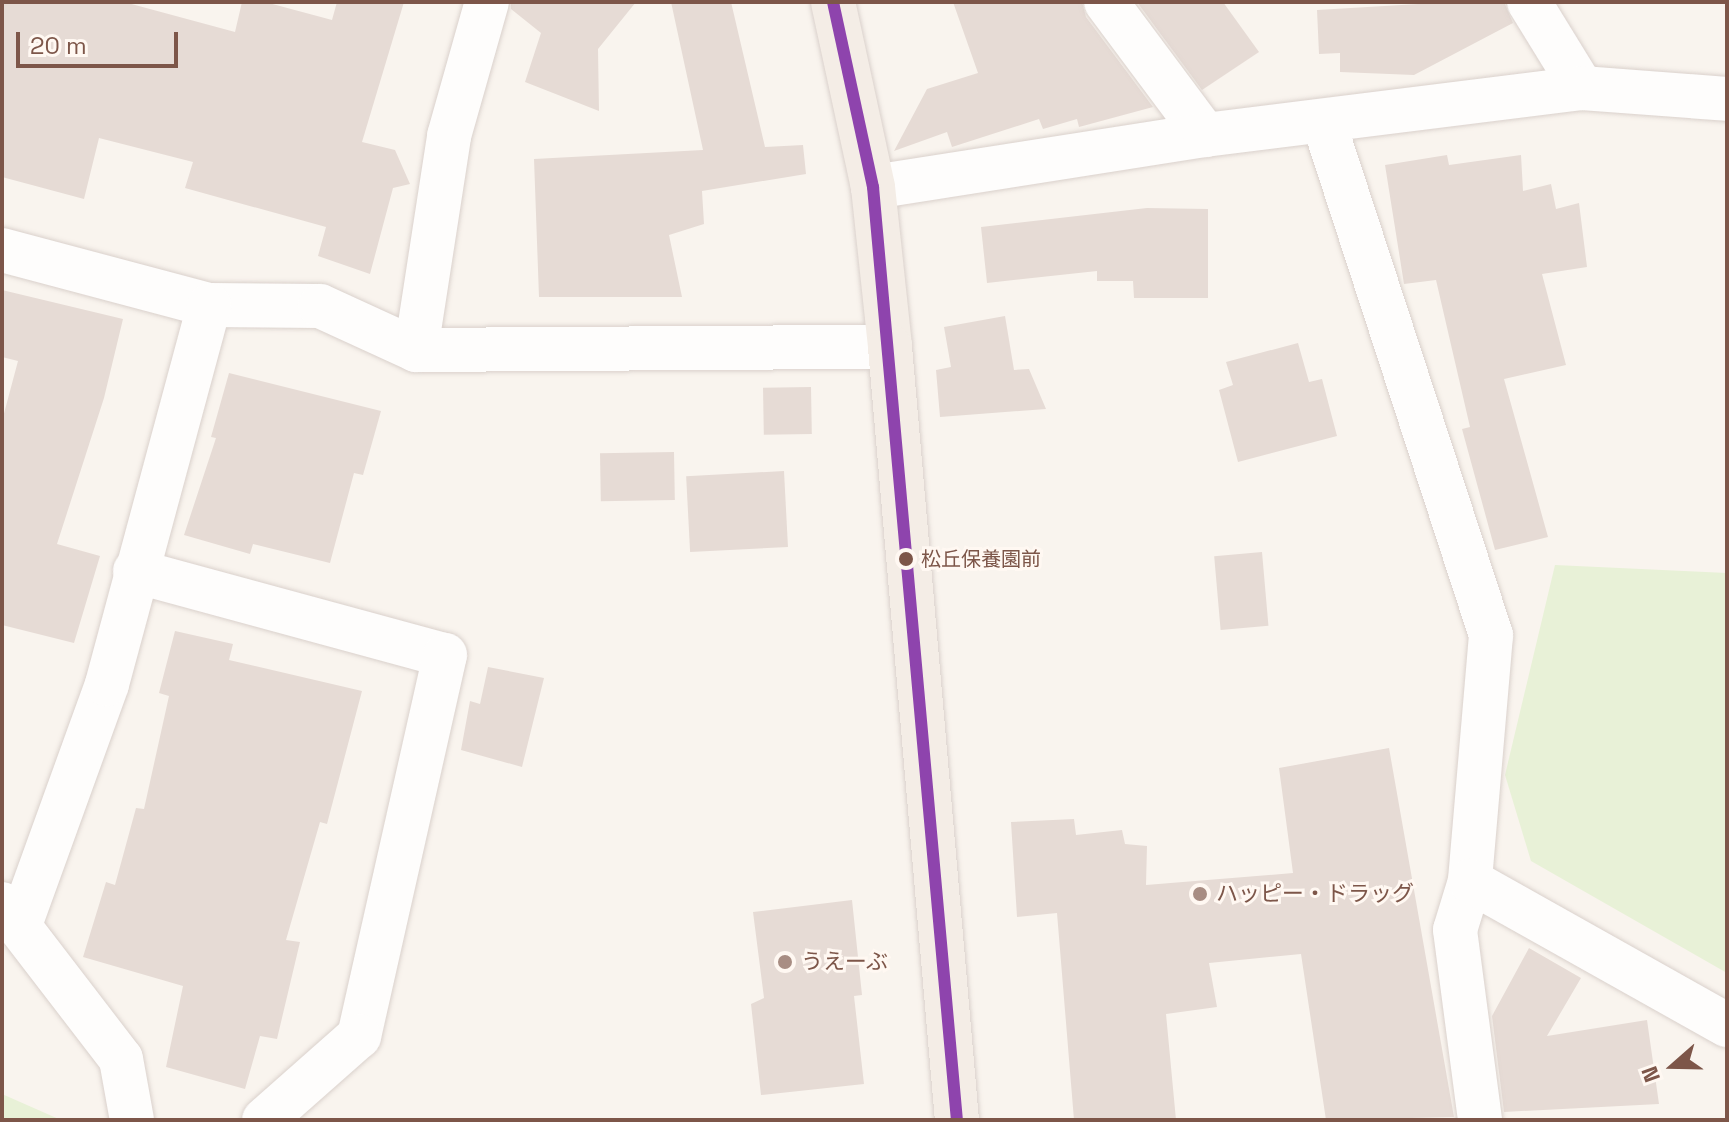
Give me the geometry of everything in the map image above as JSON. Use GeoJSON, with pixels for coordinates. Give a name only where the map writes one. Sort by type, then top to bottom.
{"type":"FeatureCollection","features":[{"type":"Feature","properties":{"kind":"main road"},"geometry":{"type":"LineString","coordinates":[[833,2],[873,187],[890,347],[957,1120]]}},
{"type":"Feature","properties":{"kind":"street"},"geometry":{"type":"LineString","coordinates":[[416,350],[449,136],[487,2]]}},
{"type":"Feature","properties":{"kind":"street"},"geometry":{"type":"LineString","coordinates":[[1106,2],[1205,135]]}},
{"type":"Feature","properties":{"kind":"street"},"geometry":{"type":"LineString","coordinates":[[1529,2],[1582,88]]}},
{"type":"Feature","properties":{"kind":"street"},"geometry":{"type":"LineString","coordinates":[[873,187],[1205,135],[1324,123],[1582,88],[1727,99]]}},
{"type":"Feature","properties":{"kind":"street"},"geometry":{"type":"LineString","coordinates":[[1324,123],[1491,635],[1470,881],[1455,930],[1480,1120]]}},
{"type":"Feature","properties":{"kind":"street"},"geometry":{"type":"LineString","coordinates":[[2,250],[209,305],[320,306],[416,350],[890,347]]}},
{"type":"Feature","properties":{"kind":"street"},"geometry":{"type":"LineString","coordinates":[[132,1120],[121,1059],[11,913],[107,684],[209,305]]}},
{"type":"Feature","properties":{"kind":"street"},"geometry":{"type":"LineString","coordinates":[[135,571],[445,655],[359,1036],[264,1120]]}},
{"type":"Feature","properties":{"kind":"street"},"geometry":{"type":"LineString","coordinates":[[1470,881],[1727,1025]]}},
{"type":"Feature","properties":{"kind":"green space"},"geometry":{"type":"Polygon","coordinates":[[[1555,565],[1727,573],[1727,973],[1531,861],[1505,775],[1555,565]]]}},
{"type":"Feature","properties":{"kind":"green space"},"geometry":{"type":"Polygon","coordinates":[[[2,1094],[61,1120],[2,1120],[2,1094]]]}},
{"type":"Feature","properties":{"kind":"building"},"geometry":{"type":"Polygon","coordinates":[[[2,2],[124,2],[235,32],[242,2],[265,2],[332,20],[337,2],[404,2],[362,142],[395,150],[410,184],[393,188],[370,274],[318,256],[326,227],[185,188],[193,162],[99,138],[84,199],[2,177],[2,2]]]}},
{"type":"Feature","properties":{"kind":"building"},"geometry":{"type":"Polygon","coordinates":[[[511,2],[636,2],[598,49],[599,111],[525,82],[541,33],[511,9],[511,2]]]}},
{"type":"Feature","properties":{"kind":"building"},"geometry":{"type":"Polygon","coordinates":[[[671,2],[731,2],[765,147],[803,145],[806,174],[702,191],[704,224],[669,235],[682,297],[539,297],[534,159],[703,150],[671,2]]]}},
{"type":"Feature","properties":{"kind":"building"},"geometry":{"type":"Polygon","coordinates":[[[953,2],[1082,2],[1086,17],[1153,107],[1079,127],[1077,119],[1043,129],[1039,119],[952,147],[947,132],[894,151],[927,89],[978,73],[953,2]]]}},
{"type":"Feature","properties":{"kind":"building"},"geometry":{"type":"Polygon","coordinates":[[[1137,2],[1223,2],[1259,52],[1202,90],[1137,2]]]}},
{"type":"Feature","properties":{"kind":"building"},"geometry":{"type":"Polygon","coordinates":[[[1504,2],[1513,23],[1414,75],[1340,72],[1340,53],[1319,54],[1317,10],[1504,2]]]}},
{"type":"Feature","properties":{"kind":"building"},"geometry":{"type":"Polygon","coordinates":[[[1447,155],[1449,165],[1521,155],[1523,191],[1551,184],[1556,209],[1579,203],[1587,267],[1542,274],[1566,365],[1504,379],[1548,537],[1495,550],[1462,429],[1470,427],[1436,280],[1404,284],[1385,165],[1447,155]]]}},
{"type":"Feature","properties":{"kind":"building"},"geometry":{"type":"Polygon","coordinates":[[[1147,208],[1208,209],[1208,298],[1134,298],[1133,281],[1097,281],[1097,271],[987,283],[981,227],[1147,208]]]}},
{"type":"Feature","properties":{"kind":"building"},"geometry":{"type":"Polygon","coordinates":[[[2,290],[123,319],[104,398],[57,544],[100,556],[74,643],[2,625],[2,421],[18,361],[2,357],[2,290]]]}},
{"type":"Feature","properties":{"kind":"building"},"geometry":{"type":"Polygon","coordinates":[[[1005,316],[1014,370],[1029,369],[1046,409],[940,417],[936,370],[951,367],[944,327],[1005,316]]]}},
{"type":"Feature","properties":{"kind":"building"},"geometry":{"type":"Polygon","coordinates":[[[1298,343],[1309,382],[1322,379],[1337,436],[1238,462],[1219,390],[1233,385],[1226,362],[1298,343]]]}},
{"type":"Feature","properties":{"kind":"building"},"geometry":{"type":"Polygon","coordinates":[[[229,373],[381,411],[363,475],[354,473],[330,563],[253,544],[250,554],[184,535],[216,438],[211,437],[229,373]]]}},
{"type":"Feature","properties":{"kind":"building"},"geometry":{"type":"Polygon","coordinates":[[[811,387],[812,434],[764,435],[763,388],[811,387]]]}},
{"type":"Feature","properties":{"kind":"building"},"geometry":{"type":"Polygon","coordinates":[[[674,452],[675,500],[601,501],[600,453],[674,452]]]}},
{"type":"Feature","properties":{"kind":"building"},"geometry":{"type":"Polygon","coordinates":[[[784,471],[788,547],[690,552],[686,476],[784,471]]]}},
{"type":"Feature","properties":{"kind":"building"},"geometry":{"type":"Polygon","coordinates":[[[1262,552],[1268,626],[1221,630],[1214,556],[1262,552]]]}},
{"type":"Feature","properties":{"kind":"building"},"geometry":{"type":"Polygon","coordinates":[[[175,631],[233,644],[229,660],[362,691],[327,824],[320,822],[286,940],[300,942],[277,1039],[260,1036],[245,1089],[166,1067],[183,986],[83,957],[106,882],[115,885],[136,808],[144,809],[169,696],[159,693],[175,631]]]}},
{"type":"Feature","properties":{"kind":"building"},"geometry":{"type":"Polygon","coordinates":[[[488,667],[544,678],[522,767],[461,750],[470,701],[480,704],[488,667]]]}},
{"type":"Feature","properties":{"kind":"building"},"geometry":{"type":"Polygon","coordinates":[[[1389,748],[1454,1117],[1326,1120],[1301,954],[1209,963],[1217,1007],[1166,1014],[1176,1120],[1074,1120],[1057,913],[1017,917],[1011,822],[1074,819],[1076,835],[1122,830],[1125,844],[1147,846],[1146,885],[1293,873],[1279,768],[1389,748]]]}},
{"type":"Feature","properties":{"kind":"building"},"geometry":{"type":"Polygon","coordinates":[[[852,900],[862,995],[854,996],[864,1084],[761,1095],[751,1004],[764,998],[753,912],[852,900]]]}},
{"type":"Feature","properties":{"kind":"building"},"geometry":{"type":"Polygon","coordinates":[[[1529,948],[1581,978],[1547,1036],[1647,1020],[1659,1104],[1504,1112],[1492,1016],[1529,948]]]}},
{"type":"Feature","properties":{"kind":"transit line"},"geometry":{"type":"LineString","coordinates":[[833,2],[873,187],[957,1120]]}},
{"type":"Feature","properties":{"kind":"place","name":"松丘保養園前"},"geometry":{"type":"Point","coordinates":[906,559]}},
{"type":"Feature","properties":{"kind":"place","name":"ハッピー・ドラッグ"},"geometry":{"type":"Point","coordinates":[1200,894]}},
{"type":"Feature","properties":{"kind":"place","name":"うえーぶ"},"geometry":{"type":"Point","coordinates":[785,962]}}]}
